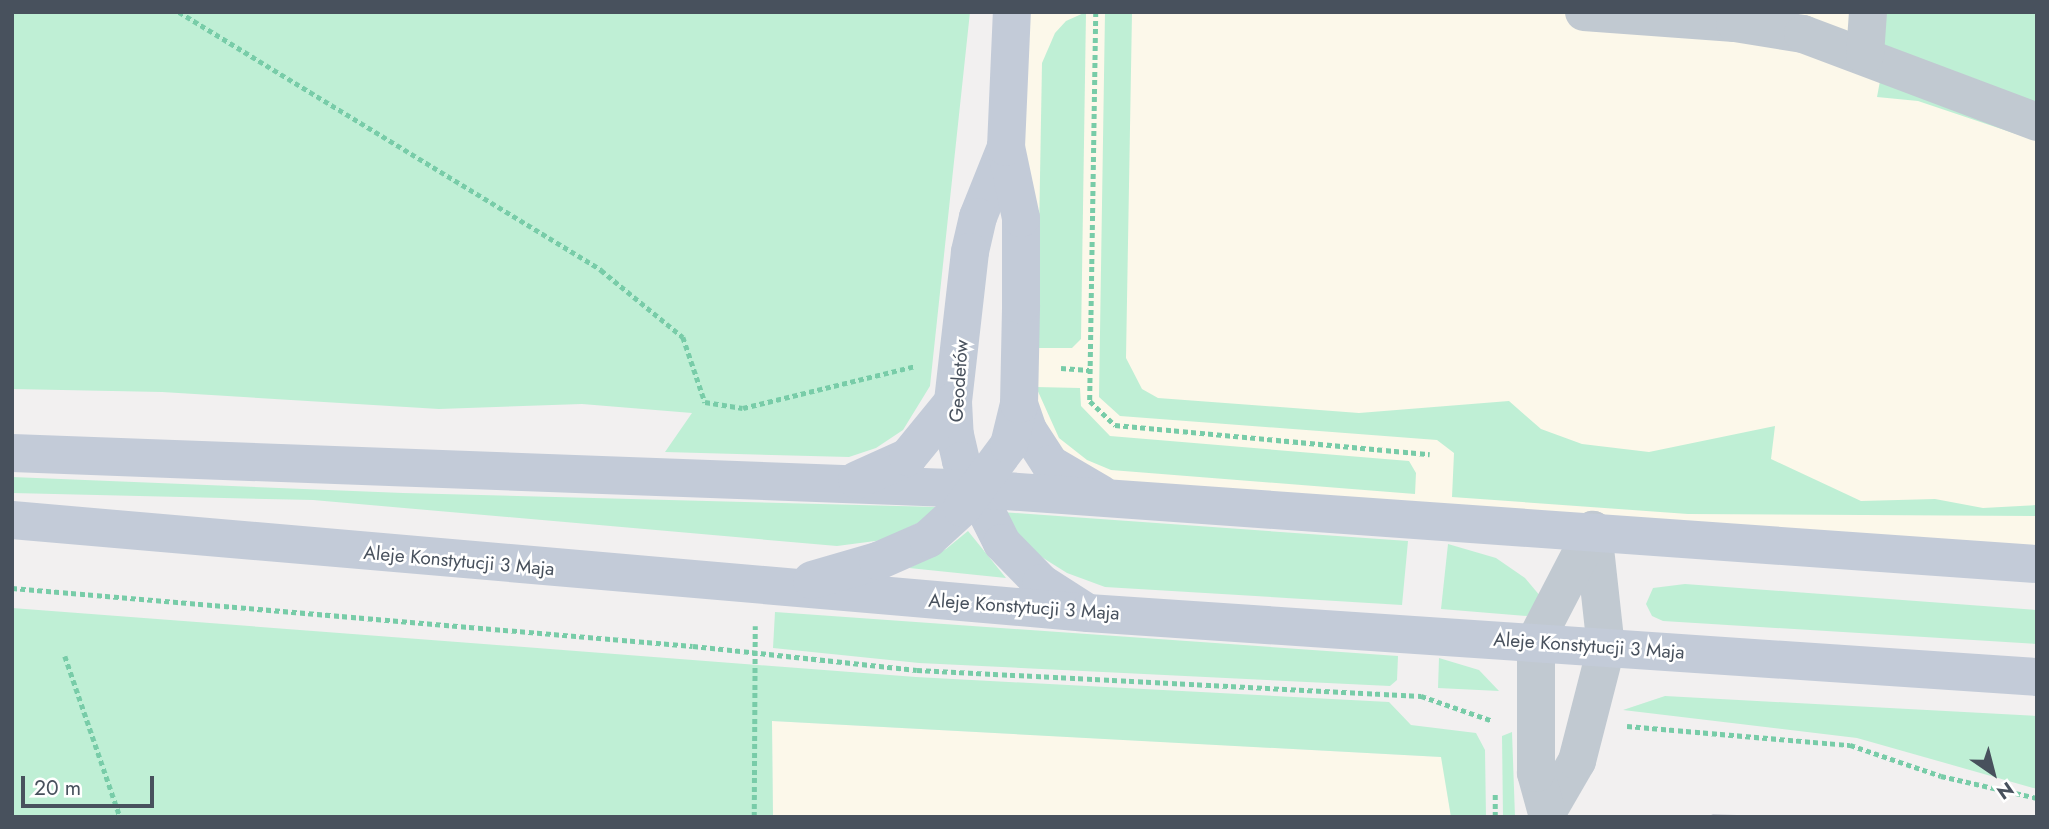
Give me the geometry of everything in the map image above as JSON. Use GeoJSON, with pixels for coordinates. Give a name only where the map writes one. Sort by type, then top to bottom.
{"type":"FeatureCollection","features":[{"type":"Feature","properties":{"kind":"main road","name":"Geodetów"},"geometry":{"type":"LineString","coordinates":[[1012,12],[1006,147],[1021,218],[1019,404]]}},
{"type":"Feature","properties":{"kind":"main road","name":"Geodetów"},"geometry":{"type":"LineString","coordinates":[[1006,147],[978,216],[970,252],[953,402],[961,461],[1002,543],[1041,583],[1087,613]]}},
{"type":"Feature","properties":{"kind":"main road"},"geometry":{"type":"LineString","coordinates":[[850,482],[908,457],[953,402]]}},
{"type":"Feature","properties":{"kind":"main road"},"geometry":{"type":"LineString","coordinates":[[778,588],[853,570],[909,550],[944,526],[977,489],[1009,445],[1019,404]]}},
{"type":"Feature","properties":{"kind":"main road"},"geometry":{"type":"LineString","coordinates":[[1019,404],[1028,430],[1050,464],[1088,489],[1116,499]]}},
{"type":"Feature","properties":{"kind":"main road"},"geometry":{"type":"LineString","coordinates":[[12,453],[850,482],[1593,530],[2037,564]]}},
{"type":"Feature","properties":{"kind":"main road","name":"Aleje Konstytucji 3 Maja"},"geometry":{"type":"LineString","coordinates":[[12,520],[1087,613],[1536,640],[1606,648],[2037,677]]}},
{"type":"Feature","properties":{"kind":"street"},"geometry":{"type":"LineString","coordinates":[[1584,12],[1770,27],[1865,55],[2037,122]]}},
{"type":"Feature","properties":{"kind":"street"},"geometry":{"type":"LineString","coordinates":[[1865,55],[1868,12]]}},
{"type":"Feature","properties":{"kind":"street"},"geometry":{"type":"LineString","coordinates":[[1548,814],[1536,773],[1536,640],[1593,530]]}},
{"type":"Feature","properties":{"kind":"street"},"geometry":{"type":"LineString","coordinates":[[1548,814],[1577,761],[1606,648],[1593,530]]}},
{"type":"Feature","properties":{"kind":"path"},"geometry":{"type":"LineString","coordinates":[[180,12],[601,270],[683,337],[705,402],[743,408],[922,364]]}},
{"type":"Feature","properties":{"kind":"path"},"geometry":{"type":"LineString","coordinates":[[1096,12],[1090,401],[1115,425],[1430,454]]}},
{"type":"Feature","properties":{"kind":"path"},"geometry":{"type":"LineString","coordinates":[[12,588],[930,671],[1421,695],[1501,721]]}},
{"type":"Feature","properties":{"kind":"path"},"geometry":{"type":"LineString","coordinates":[[753,654],[754,817]]}},
{"type":"Feature","properties":{"kind":"path"},"geometry":{"type":"LineString","coordinates":[[65,656],[120,817]]}},
{"type":"Feature","properties":{"kind":"path"},"geometry":{"type":"LineString","coordinates":[[1616,726],[1850,745],[1941,776],[2037,798]]}},
{"type":"Feature","properties":{"kind":"shaded area"},"geometry":{"type":"Polygon","coordinates":[[[1012,12],[2037,12],[2037,564],[1117,499],[1037,447],[1012,12]]]}},
{"type":"Feature","properties":{"kind":"shaded area"},"geometry":{"type":"Polygon","coordinates":[[[772,721],[1442,757],[1451,817],[773,817],[772,721]]]}},
{"type":"Feature","properties":{"kind":"green space"},"geometry":{"type":"Polygon","coordinates":[[[12,12],[970,12],[930,386],[903,430],[876,448],[849,457],[665,452],[692,413],[582,404],[439,409],[162,392],[12,389],[12,12]]]}},
{"type":"Feature","properties":{"kind":"green space"},"geometry":{"type":"Polygon","coordinates":[[[1086,12],[1081,339],[1072,348],[1037,348],[1042,63],[1055,33],[1066,21],[1086,12]]]}},
{"type":"Feature","properties":{"kind":"green space"},"geometry":{"type":"Polygon","coordinates":[[[1105,12],[1132,13],[1126,358],[1142,389],[1158,398],[1359,413],[1509,401],[1541,429],[1582,444],[1649,452],[1775,426],[1771,459],[1861,501],[1935,499],[1983,508],[2037,505],[2037,516],[1688,514],[1452,497],[1454,453],[1437,440],[1120,416],[1099,397],[1105,12]]]}},
{"type":"Feature","properties":{"kind":"green space"},"geometry":{"type":"Polygon","coordinates":[[[1868,12],[2037,12],[2037,141],[1918,101],[1877,97],[1880,81],[1865,55],[1868,12]]]}},
{"type":"Feature","properties":{"kind":"green space"},"geometry":{"type":"Polygon","coordinates":[[[1036,387],[1080,388],[1081,406],[1110,436],[1409,461],[1416,473],[1415,494],[1111,470],[1087,460],[1059,438],[1036,387]]]}},
{"type":"Feature","properties":{"kind":"green space"},"geometry":{"type":"Polygon","coordinates":[[[12,477],[403,493],[937,507],[932,516],[883,540],[837,546],[313,500],[12,493],[12,477]]]}},
{"type":"Feature","properties":{"kind":"green space"},"geometry":{"type":"Polygon","coordinates":[[[1002,512],[1408,541],[1402,605],[1105,587],[1067,573],[1032,551],[1002,512]]]}},
{"type":"Feature","properties":{"kind":"green space"},"geometry":{"type":"Polygon","coordinates":[[[968,531],[1006,578],[909,568],[946,549],[968,531]]]}},
{"type":"Feature","properties":{"kind":"green space"},"geometry":{"type":"Polygon","coordinates":[[[1448,544],[1496,558],[1525,578],[1541,597],[1527,616],[1441,609],[1448,544]]]}},
{"type":"Feature","properties":{"kind":"green space"},"geometry":{"type":"Polygon","coordinates":[[[1685,584],[2037,610],[2037,644],[1663,621],[1652,616],[1646,604],[1653,588],[1685,584]]]}},
{"type":"Feature","properties":{"kind":"green space"},"geometry":{"type":"Polygon","coordinates":[[[12,608],[916,677],[1389,702],[1411,725],[1476,733],[1485,750],[1486,817],[1451,817],[1441,757],[772,721],[773,817],[12,817],[12,608]]]}},
{"type":"Feature","properties":{"kind":"green space"},"geometry":{"type":"Polygon","coordinates":[[[775,612],[1398,656],[1397,680],[1390,686],[919,663],[773,648],[775,612]]]}},
{"type":"Feature","properties":{"kind":"green space"},"geometry":{"type":"Polygon","coordinates":[[[1439,658],[1479,670],[1499,691],[1438,688],[1439,658]]]}},
{"type":"Feature","properties":{"kind":"green space"},"geometry":{"type":"Polygon","coordinates":[[[1665,696],[2037,716],[2037,789],[1857,738],[1623,710],[1665,696]]]}},
{"type":"Feature","properties":{"kind":"green space"},"geometry":{"type":"Polygon","coordinates":[[[1512,732],[1515,817],[1503,817],[1502,736],[1512,732]]]}},
{"type":"Feature","properties":{"kind":"building"},"geometry":{"type":"Polygon","coordinates":[[[1713,814],[1737,815],[1737,817],[1707,817],[1713,814]]]}}]}
